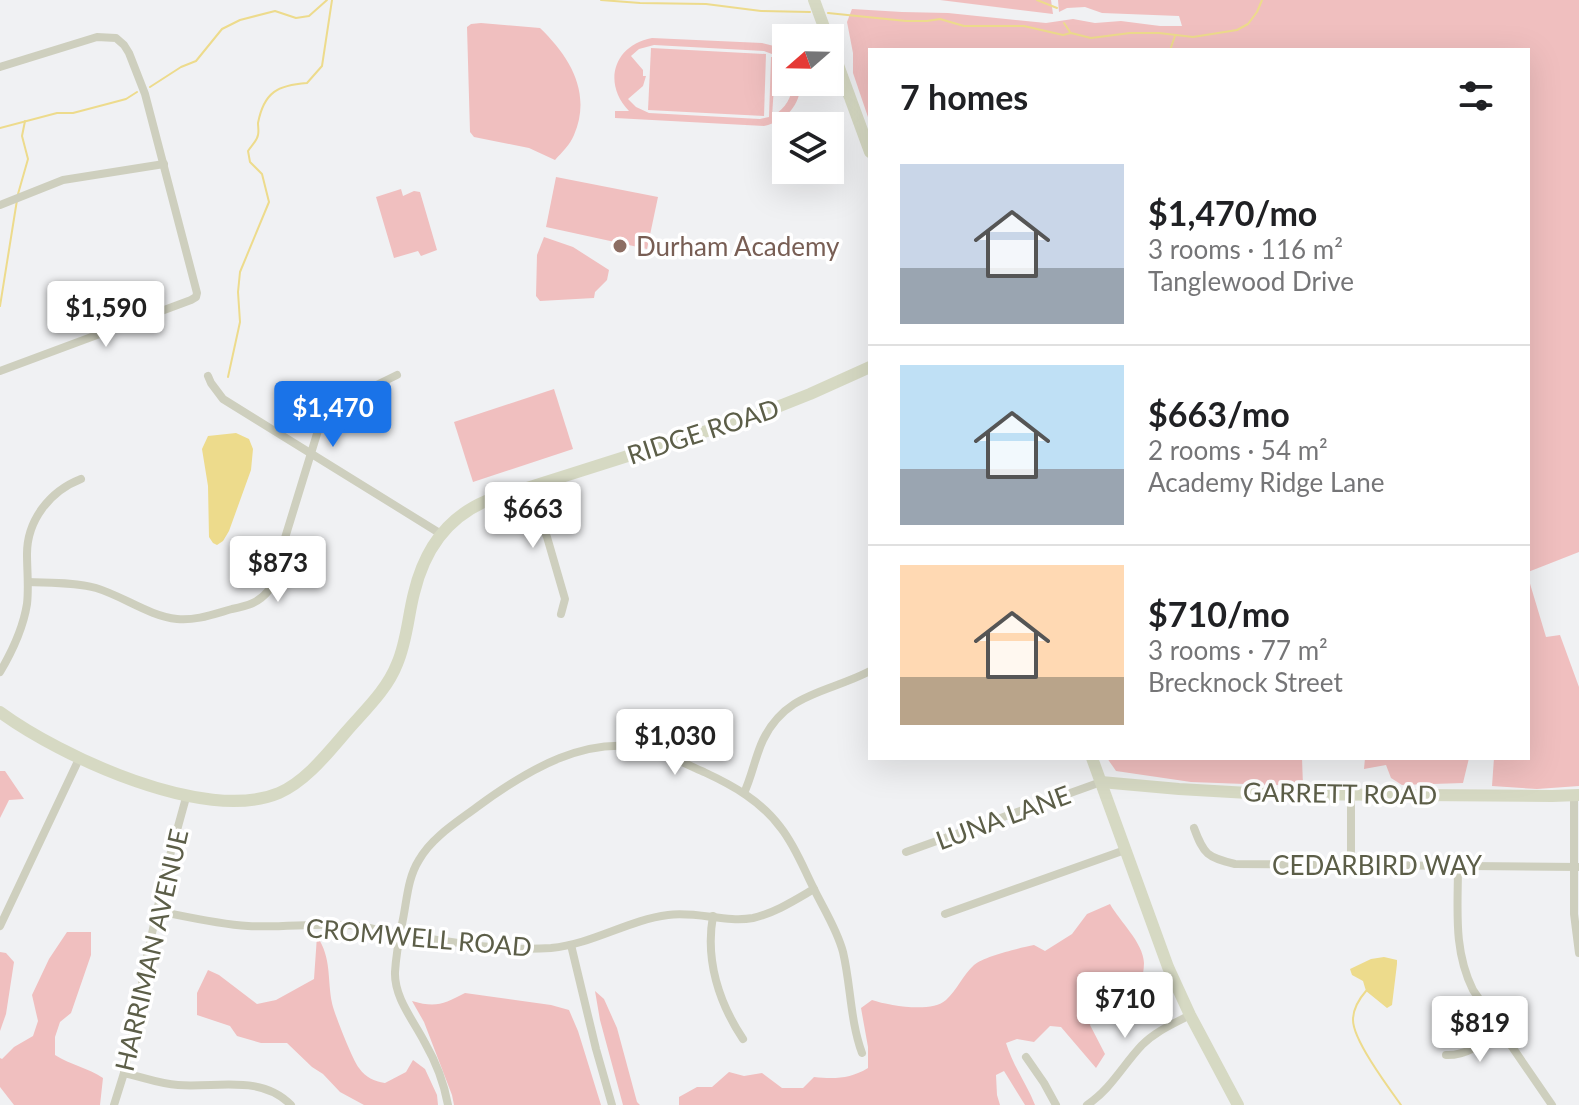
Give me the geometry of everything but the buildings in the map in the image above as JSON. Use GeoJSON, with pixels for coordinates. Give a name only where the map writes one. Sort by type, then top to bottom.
{"type":"FeatureCollection","features":[{"type":"Feature","properties":{"kind":"street"},"geometry":{"type":"LineString","coordinates":[[814,0],[823,24]]}},
{"type":"Feature","properties":{"kind":"street"},"geometry":{"type":"LineString","coordinates":[[0,67],[97,37],[116,38],[124,45],[139,77],[197,293],[191,300],[0,371]]}},
{"type":"Feature","properties":{"kind":"street"},"geometry":{"type":"LineString","coordinates":[[844,82],[868,147]]}},
{"type":"Feature","properties":{"kind":"street"},"geometry":{"type":"LineString","coordinates":[[0,205],[63,180],[164,164]]}},
{"type":"Feature","properties":{"kind":"street","name":"RIDGE ROAD"},"geometry":{"type":"LineString","coordinates":[[0,712],[79,759],[130,779],[187,794],[222,800],[246,800],[291,786],[315,766],[364,712],[393,673],[405,638],[421,568],[441,534],[454,519],[486,501],[757,415],[868,368]]}},
{"type":"Feature","properties":{"kind":"street"},"geometry":{"type":"LineString","coordinates":[[28,582],[94,588],[178,619],[196,618],[254,604],[269,590],[320,424],[334,408],[397,375]]}},
{"type":"Feature","properties":{"kind":"street"},"geometry":{"type":"LineString","coordinates":[[208,376],[223,399],[441,534]]}},
{"type":"Feature","properties":{"kind":"street"},"geometry":{"type":"LineString","coordinates":[[0,672],[19,635],[27,599],[27,551],[34,521],[58,491],[81,479]]}},
{"type":"Feature","properties":{"kind":"street"},"geometry":{"type":"LineString","coordinates":[[520,490],[525,508],[547,537],[565,599],[561,614]]}},
{"type":"Feature","properties":{"kind":"street"},"geometry":{"type":"LineString","coordinates":[[744,793],[763,740],[784,710],[868,672]]}},
{"type":"Feature","properties":{"kind":"street"},"geometry":{"type":"LineString","coordinates":[[448,1105],[433,1059],[397,988],[395,976],[409,884],[415,866],[422,854],[445,832],[511,783],[546,763],[594,749],[632,746],[655,751],[744,793],[772,817],[787,836],[839,941],[862,1053]]}},
{"type":"Feature","properties":{"kind":"street"},"geometry":{"type":"LineString","coordinates":[[0,926],[79,759]]}},
{"type":"Feature","properties":{"kind":"street"},"geometry":{"type":"LineString","coordinates":[[1093,760],[1164,957],[1190,1015],[1238,1105]]}},
{"type":"Feature","properties":{"kind":"street","name":"GARRETT ROAD"},"geometry":{"type":"LineString","coordinates":[[1101,782],[1266,794],[1576,795]]}},
{"type":"Feature","properties":{"kind":"street","name":"LUNA LANE"},"geometry":{"type":"LineString","coordinates":[[906,852],[1101,782]]}},
{"type":"Feature","properties":{"kind":"street"},"geometry":{"type":"LineString","coordinates":[[1351,793],[1351,864]]}},
{"type":"Feature","properties":{"kind":"street","name":"HARRIMAN AVENUE"},"geometry":{"type":"LineString","coordinates":[[114,1105],[124,1073],[166,870],[187,794]]}},
{"type":"Feature","properties":{"kind":"street"},"geometry":{"type":"LineString","coordinates":[[1576,795],[1574,929],[1579,953]]}},
{"type":"Feature","properties":{"kind":"street","name":"CEDARBIRD WAY"},"geometry":{"type":"LineString","coordinates":[[1194,828],[1201,849],[1215,859],[1235,864],[1576,867]]}},
{"type":"Feature","properties":{"kind":"street"},"geometry":{"type":"LineString","coordinates":[[945,914],[1125,850]]}},
{"type":"Feature","properties":{"kind":"street"},"geometry":{"type":"LineString","coordinates":[[1458,865],[1460,954],[1473,990],[1552,1105]]}},
{"type":"Feature","properties":{"kind":"street","name":"CROMWELL ROAD"},"geometry":{"type":"LineString","coordinates":[[158,911],[247,926],[348,925],[464,944],[511,948],[553,947],[585,942],[654,917],[683,913],[753,918],[774,911],[814,889]]}},
{"type":"Feature","properties":{"kind":"street"},"geometry":{"type":"LineString","coordinates":[[713,916],[710,945],[714,975],[729,1016],[743,1039]]}},
{"type":"Feature","properties":{"kind":"street"},"geometry":{"type":"LineString","coordinates":[[571,945],[612,1105]]}},
{"type":"Feature","properties":{"kind":"street"},"geometry":{"type":"LineString","coordinates":[[1087,1105],[1105,1091],[1154,1034],[1190,1015]]}},
{"type":"Feature","properties":{"kind":"street"},"geometry":{"type":"LineString","coordinates":[[1446,1055],[1462,1054],[1473,1049],[1500,1029]]}},
{"type":"Feature","properties":{"kind":"street"},"geometry":{"type":"LineString","coordinates":[[1026,1057],[1056,1105]]}},
{"type":"Feature","properties":{"kind":"street"},"geometry":{"type":"LineString","coordinates":[[124,1073],[179,1085],[256,1086],[274,1091],[291,1105]]}},
{"type":"Feature","properties":{"kind":"shaded area"},"geometry":{"type":"Polygon","coordinates":[[[940,0],[1051,0],[1053,14],[940,0]]]}},
{"type":"Feature","properties":{"kind":"shaded area"},"geometry":{"type":"Polygon","coordinates":[[[1058,0],[1579,0],[1579,552],[1530,571],[1530,48],[868,48],[868,117],[853,73],[847,22],[852,9],[948,13],[1046,23],[1073,19],[1095,23],[1121,21],[1182,26],[1179,16],[1102,13],[1085,7],[1067,8],[1059,12],[1058,0]]]}},
{"type":"Feature","properties":{"kind":"shaded area"},"geometry":{"type":"Polygon","coordinates":[[[481,23],[540,28],[569,64],[579,90],[579,120],[570,142],[555,160],[529,148],[474,137],[470,132],[467,27],[481,23]]]}},
{"type":"Feature","properties":{"kind":"shaded area"},"geometry":{"type":"Polygon","coordinates":[[[652,38],[772,46],[772,54],[764,51],[654,45],[639,49],[631,56],[646,76],[643,86],[628,99],[649,113],[769,117],[772,57],[772,124],[615,118],[615,111],[629,111],[616,89],[616,67],[629,48],[652,38]]]}},
{"type":"Feature","properties":{"kind":"shaded area"},"geometry":{"type":"Polygon","coordinates":[[[651,48],[766,54],[764,116],[648,110],[651,48]]]}},
{"type":"Feature","properties":{"kind":"shaded area"},"geometry":{"type":"Polygon","coordinates":[[[790,96],[798,96],[795,105],[791,111],[778,112],[790,96]]]}},
{"type":"Feature","properties":{"kind":"shaded area"},"geometry":{"type":"Polygon","coordinates":[[[556,177],[658,197],[647,249],[546,227],[556,177]]]}},
{"type":"Feature","properties":{"kind":"shaded area"},"geometry":{"type":"Polygon","coordinates":[[[401,189],[403,196],[420,192],[437,250],[421,256],[418,251],[394,258],[376,197],[401,189]]]}},
{"type":"Feature","properties":{"kind":"shaded area"},"geometry":{"type":"Polygon","coordinates":[[[544,237],[573,247],[609,270],[607,280],[595,292],[594,298],[540,301],[536,296],[537,255],[544,237]]]}},
{"type":"Feature","properties":{"kind":"shaded area"},"geometry":{"type":"Polygon","coordinates":[[[554,389],[573,449],[473,482],[454,422],[554,389]]]}},
{"type":"Feature","properties":{"kind":"shaded area"},"geometry":{"type":"Polygon","coordinates":[[[236,433],[249,439],[253,449],[251,470],[229,531],[217,545],[209,537],[208,486],[202,449],[208,436],[236,433]]]}},
{"type":"Feature","properties":{"kind":"shaded area"},"geometry":{"type":"Polygon","coordinates":[[[1530,584],[1546,637],[1560,635],[1579,687],[1579,786],[1537,789],[1492,786],[1494,760],[1530,760],[1530,584]]]}},
{"type":"Feature","properties":{"kind":"shaded area"},"geometry":{"type":"Polygon","coordinates":[[[1108,760],[1302,760],[1303,786],[1191,782],[1116,771],[1108,760]]]}},
{"type":"Feature","properties":{"kind":"shaded area"},"geometry":{"type":"Polygon","coordinates":[[[1365,760],[1469,760],[1463,783],[1402,785],[1391,778],[1386,765],[1364,769],[1365,760]]]}},
{"type":"Feature","properties":{"kind":"shaded area"},"geometry":{"type":"Polygon","coordinates":[[[0,771],[5,771],[24,799],[9,800],[0,818],[0,771]]]}},
{"type":"Feature","properties":{"kind":"shaded area"},"geometry":{"type":"Polygon","coordinates":[[[1110,904],[1140,947],[1144,963],[1142,984],[1119,992],[1096,1010],[1090,1025],[1105,1054],[1096,1068],[1061,1027],[1050,1026],[1034,1042],[1017,1039],[1006,1043],[1035,1105],[1025,1105],[1004,1071],[996,1075],[1000,1105],[679,1105],[679,1097],[697,1087],[712,1087],[729,1072],[744,1076],[762,1073],[782,1088],[803,1088],[814,1077],[842,1077],[861,1072],[868,1068],[868,1047],[861,1008],[872,1000],[910,1007],[940,1004],[979,962],[1034,945],[1045,951],[1072,934],[1087,914],[1110,904]]]}},
{"type":"Feature","properties":{"kind":"shaded area"},"geometry":{"type":"Polygon","coordinates":[[[67,932],[91,932],[91,955],[71,1013],[60,1022],[55,1037],[55,1055],[103,1078],[100,1105],[14,1105],[0,1087],[0,1058],[33,1036],[38,1021],[32,995],[49,959],[67,932]]]}},
{"type":"Feature","properties":{"kind":"shaded area"},"geometry":{"type":"Polygon","coordinates":[[[317,936],[327,961],[333,1008],[359,1068],[370,1078],[385,1083],[406,1072],[413,1060],[425,1069],[437,1095],[438,1105],[364,1105],[340,1092],[287,1043],[261,1043],[237,1036],[230,1026],[197,1015],[197,993],[208,970],[257,1004],[276,1000],[314,979],[317,936]]]}},
{"type":"Feature","properties":{"kind":"shaded area"},"geometry":{"type":"Polygon","coordinates":[[[0,952],[6,953],[14,962],[6,1014],[0,1031],[0,952]]]}},
{"type":"Feature","properties":{"kind":"shaded area"},"geometry":{"type":"Polygon","coordinates":[[[1384,957],[1397,960],[1392,1005],[1387,1008],[1366,991],[1363,981],[1352,975],[1350,969],[1371,959],[1384,957]]]}},
{"type":"Feature","properties":{"kind":"shaded area"},"geometry":{"type":"Polygon","coordinates":[[[595,991],[604,999],[617,1028],[640,1105],[623,1105],[595,991]]]}},
{"type":"Feature","properties":{"kind":"shaded area"},"geometry":{"type":"Polygon","coordinates":[[[465,993],[569,1010],[601,1105],[454,1105],[424,1022],[412,1001],[440,1004],[465,993]]]}},
{"type":"Feature","properties":{"kind":"waterway"},"geometry":{"type":"LineString","coordinates":[[150,87],[196,61],[222,29],[240,20],[275,11],[296,18],[309,16],[327,0]]}},
{"type":"Feature","properties":{"kind":"waterway"},"geometry":{"type":"LineString","coordinates":[[228,377],[240,322],[240,272],[269,202],[262,174],[250,162],[248,151],[257,137],[261,112],[268,97],[280,88],[307,83],[322,66],[332,0]]}},
{"type":"Feature","properties":{"kind":"waterway"},"geometry":{"type":"LineString","coordinates":[[601,0],[810,12]]}},
{"type":"Feature","properties":{"kind":"waterway"},"geometry":{"type":"LineString","coordinates":[[1037,0],[1057,8]]}},
{"type":"Feature","properties":{"kind":"waterway"},"geometry":{"type":"LineString","coordinates":[[828,13],[906,21],[940,19],[964,26],[1024,26],[1091,38],[1130,33],[1193,37],[1237,30],[1248,24],[1262,0]]}},
{"type":"Feature","properties":{"kind":"waterway"},"geometry":{"type":"LineString","coordinates":[[1064,23],[1070,32]]}},
{"type":"Feature","properties":{"kind":"waterway"},"geometry":{"type":"LineString","coordinates":[[1171,48],[1175,36]]}},
{"type":"Feature","properties":{"kind":"waterway"},"geometry":{"type":"LineString","coordinates":[[0,128],[57,113],[73,113],[126,99],[137,92]]}},
{"type":"Feature","properties":{"kind":"waterway"},"geometry":{"type":"LineString","coordinates":[[18,194],[28,159],[22,136],[25,121]]}},
{"type":"Feature","properties":{"kind":"waterway"},"geometry":{"type":"LineString","coordinates":[[0,306],[17,200]]}},
{"type":"Feature","properties":{"kind":"waterway"},"geometry":{"type":"LineString","coordinates":[[1366,991],[1354,1012],[1355,1029],[1372,1063],[1401,1105]]}},
{"type":"Feature","properties":{"kind":"place","name":"Durham Academy"},"geometry":{"type":"Point","coordinates":[620,246]}}]}
